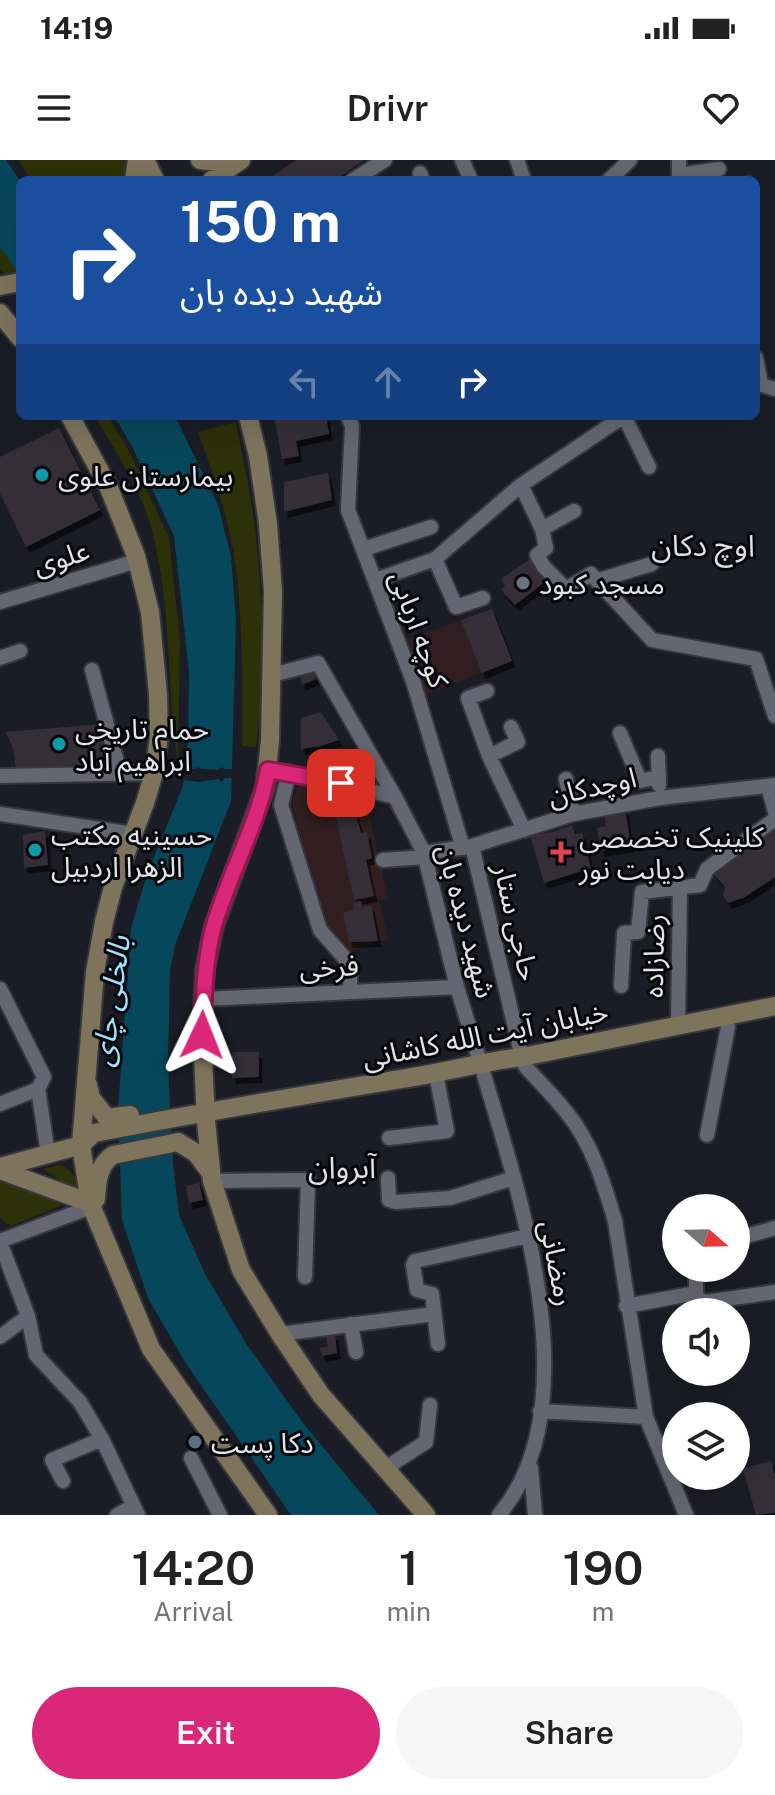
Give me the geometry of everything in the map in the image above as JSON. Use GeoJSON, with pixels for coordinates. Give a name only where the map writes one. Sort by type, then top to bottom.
{"type":"FeatureCollection","features":[{"type":"Feature","properties":{"kind":"main road"},"geometry":{"type":"LineString","coordinates":[[200,160],[230,160]]}},
{"type":"Feature","properties":{"kind":"main road"},"geometry":{"type":"LineString","coordinates":[[218,176],[241,160]]}},
{"type":"Feature","properties":{"kind":"main road"},"geometry":{"type":"LineString","coordinates":[[72,420],[109,488],[137,561],[155,647],[159,736],[154,773],[113,887],[95,972],[81,1145],[92,1208],[151,1349],[268,1515]]}},
{"type":"Feature","properties":{"kind":"main road"},"geometry":{"type":"LineString","coordinates":[[249,420],[268,524],[273,591],[268,770],[256,816],[214,926],[205,969],[205,1111],[212,1178],[241,1270],[280,1334],[321,1395],[426,1515]]}},
{"type":"Feature","properties":{"kind":"main road","name":"خیابان آیت الله کاشانی"},"geometry":{"type":"LineString","coordinates":[[178,1126],[205,1111],[437,1079],[775,1006]]}},
{"type":"Feature","properties":{"kind":"main road"},"geometry":{"type":"LineString","coordinates":[[178,1126],[204,1072]]}},
{"type":"Feature","properties":{"kind":"main road"},"geometry":{"type":"LineString","coordinates":[[86,1078],[97,1107],[107,1118],[116,1137]]}},
{"type":"Feature","properties":{"kind":"main road"},"geometry":{"type":"LineString","coordinates":[[116,1137],[178,1126]]}},
{"type":"Feature","properties":{"kind":"main road"},"geometry":{"type":"LineString","coordinates":[[178,1126],[212,1178]]}},
{"type":"Feature","properties":{"kind":"main road"},"geometry":{"type":"LineString","coordinates":[[0,1168],[81,1145],[96,1151],[116,1137],[178,1126],[207,1131]]}},
{"type":"Feature","properties":{"kind":"main road"},"geometry":{"type":"LineString","coordinates":[[92,1208],[98,1176],[116,1137]]}},
{"type":"Feature","properties":{"kind":"main road"},"geometry":{"type":"LineString","coordinates":[[0,1168],[92,1208]]}},
{"type":"Feature","properties":{"kind":"street"},"geometry":{"type":"LineString","coordinates":[[359,176],[385,160]]}},
{"type":"Feature","properties":{"kind":"street"},"geometry":{"type":"LineString","coordinates":[[613,176],[630,160]]}},
{"type":"Feature","properties":{"kind":"street"},"geometry":{"type":"LineString","coordinates":[[679,160],[679,175],[719,170]]}},
{"type":"Feature","properties":{"kind":"street","name":"کوچه اربابی"},"geometry":{"type":"LineString","coordinates":[[354,420],[348,510],[413,681],[468,847]]}},
{"type":"Feature","properties":{"kind":"street"},"geometry":{"type":"LineString","coordinates":[[375,580],[435,559],[521,485],[618,420]]}},
{"type":"Feature","properties":{"kind":"street"},"geometry":{"type":"LineString","coordinates":[[626,420],[649,467]]}},
{"type":"Feature","properties":{"kind":"street"},"geometry":{"type":"LineString","coordinates":[[521,485],[542,529],[546,548],[537,555],[544,567],[566,589],[591,574],[652,640],[756,659],[775,716]]}},
{"type":"Feature","properties":{"kind":"street"},"geometry":{"type":"LineString","coordinates":[[542,529],[574,511]]}},
{"type":"Feature","properties":{"kind":"street"},"geometry":{"type":"LineString","coordinates":[[364,549],[431,527]]}},
{"type":"Feature","properties":{"kind":"street"},"geometry":{"type":"LineString","coordinates":[[435,559],[456,607],[483,598]]}},
{"type":"Feature","properties":{"kind":"street","name":"علوی"},"geometry":{"type":"LineString","coordinates":[[0,602],[137,561]]}},
{"type":"Feature","properties":{"kind":"street"},"geometry":{"type":"LineString","coordinates":[[599,580],[652,564]]}},
{"type":"Feature","properties":{"kind":"street"},"geometry":{"type":"LineString","coordinates":[[0,658],[20,651]]}},
{"type":"Feature","properties":{"kind":"street","name":"شهید دیده بان"},"geometry":{"type":"LineString","coordinates":[[272,675],[318,663],[395,797],[424,855],[457,987],[482,1069]]}},
{"type":"Feature","properties":{"kind":"street"},"geometry":{"type":"LineString","coordinates":[[92,670],[120,773]]}},
{"type":"Feature","properties":{"kind":"street"},"geometry":{"type":"LineString","coordinates":[[487,691],[468,698],[489,756],[524,830]]}},
{"type":"Feature","properties":{"kind":"street"},"geometry":{"type":"LineString","coordinates":[[489,756],[518,742],[511,727]]}},
{"type":"Feature","properties":{"kind":"street"},"geometry":{"type":"LineString","coordinates":[[620,733],[640,781],[659,777]]}},
{"type":"Feature","properties":{"kind":"street"},"geometry":{"type":"LineString","coordinates":[[658,756],[660,798]]}},
{"type":"Feature","properties":{"kind":"street"},"geometry":{"type":"LineString","coordinates":[[268,770],[289,772],[395,797]]}},
{"type":"Feature","properties":{"kind":"street"},"geometry":{"type":"LineString","coordinates":[[1,771],[154,773]]}},
{"type":"Feature","properties":{"kind":"street"},"geometry":{"type":"LineString","coordinates":[[289,772],[281,805],[320,930],[350,964],[350,991]]}},
{"type":"Feature","properties":{"kind":"street"},"geometry":{"type":"LineString","coordinates":[[566,779],[573,814]]}},
{"type":"Feature","properties":{"kind":"street"},"geometry":{"type":"LineString","coordinates":[[772,785],[775,812]]}},
{"type":"Feature","properties":{"kind":"street","name":"اوچدکان"},"geometry":{"type":"LineString","coordinates":[[383,860],[468,847],[573,814],[660,798],[772,785]]}},
{"type":"Feature","properties":{"kind":"street"},"geometry":{"type":"LineString","coordinates":[[0,814],[133,834]]}},
{"type":"Feature","properties":{"kind":"street","name":"رضازاده"},"geometry":{"type":"LineString","coordinates":[[621,986],[624,933],[638,932],[642,892],[700,885],[707,869],[775,819]]}},
{"type":"Feature","properties":{"kind":"street","name":"حاجی ستار"},"geometry":{"type":"LineString","coordinates":[[468,847],[524,1062],[567,1113],[590,1152],[615,1221],[626,1306],[646,1417],[686,1515]]}},
{"type":"Feature","properties":{"kind":"street","name":"رضازاده"},"geometry":{"type":"LineString","coordinates":[[678,1025],[680,888]]}},
{"type":"Feature","properties":{"kind":"street","name":"فرخی"},"geometry":{"type":"LineString","coordinates":[[204,999],[457,987]]}},
{"type":"Feature","properties":{"kind":"street"},"geometry":{"type":"LineString","coordinates":[[3,994],[44,1077],[38,1089],[48,1154]]}},
{"type":"Feature","properties":{"kind":"street"},"geometry":{"type":"LineString","coordinates":[[707,1135],[728,1027]]}},
{"type":"Feature","properties":{"kind":"street","name":"رمضانی"},"geometry":{"type":"LineString","coordinates":[[482,1069],[528,1236],[543,1326],[544,1385],[531,1464],[535,1515]]}},
{"type":"Feature","properties":{"kind":"street"},"geometry":{"type":"LineString","coordinates":[[389,1138],[447,1131],[437,1079]]}},
{"type":"Feature","properties":{"kind":"street"},"geometry":{"type":"LineString","coordinates":[[0,1104],[38,1089]]}},
{"type":"Feature","properties":{"kind":"street"},"geometry":{"type":"LineString","coordinates":[[212,1178],[308,1180],[305,1277]]}},
{"type":"Feature","properties":{"kind":"street"},"geometry":{"type":"LineString","coordinates":[[388,1178],[389,1200],[396,1202],[450,1198],[514,1178]]}},
{"type":"Feature","properties":{"kind":"street"},"geometry":{"type":"LineString","coordinates":[[92,1208],[0,1242],[28,1316],[36,1355],[80,1402],[102,1439],[136,1511],[117,1515]]}},
{"type":"Feature","properties":{"kind":"street"},"geometry":{"type":"LineString","coordinates":[[750,1235],[775,1228]]}},
{"type":"Feature","properties":{"kind":"street"},"geometry":{"type":"LineString","coordinates":[[438,1344],[431,1292],[419,1292],[415,1288],[415,1261],[528,1236]]}},
{"type":"Feature","properties":{"kind":"street"},"geometry":{"type":"LineString","coordinates":[[696,1282],[698,1299],[705,1302],[775,1292]]}},
{"type":"Feature","properties":{"kind":"street"},"geometry":{"type":"LineString","coordinates":[[626,1306],[696,1293]]}},
{"type":"Feature","properties":{"kind":"street"},"geometry":{"type":"LineString","coordinates":[[280,1334],[434,1314]]}},
{"type":"Feature","properties":{"kind":"street"},"geometry":{"type":"LineString","coordinates":[[0,1337],[28,1316]]}},
{"type":"Feature","properties":{"kind":"street"},"geometry":{"type":"LineString","coordinates":[[351,1324],[356,1352]]}},
{"type":"Feature","properties":{"kind":"street"},"geometry":{"type":"LineString","coordinates":[[384,1469],[426,1442],[430,1405]]}},
{"type":"Feature","properties":{"kind":"street"},"geometry":{"type":"LineString","coordinates":[[540,1411],[646,1417]]}},
{"type":"Feature","properties":{"kind":"street"},"geometry":{"type":"LineString","coordinates":[[63,1481],[52,1460],[102,1439]]}},
{"type":"Feature","properties":{"kind":"street"},"geometry":{"type":"LineString","coordinates":[[191,1458],[220,1515]]}},
{"type":"Feature","properties":{"kind":"street","name":"رمضانی"},"geometry":{"type":"LineString","coordinates":[[499,1515],[514,1497],[531,1464]]}},
{"type":"Feature","properties":{"kind":"shaded area"},"geometry":{"type":"Polygon","coordinates":[[[492,609],[512,661],[427,694],[406,640],[492,609]]]}},
{"type":"Feature","properties":{"kind":"shaded area"},"geometry":{"type":"Polygon","coordinates":[[[300,779],[365,796],[388,898],[379,901],[388,938],[349,952],[323,927],[292,801],[300,779]]]}},
{"type":"Feature","properties":{"kind":"green space"},"geometry":{"type":"Polygon","coordinates":[[[18,160],[131,160],[134,171],[127,176],[28,176],[18,160]]]}},
{"type":"Feature","properties":{"kind":"green space"},"geometry":{"type":"Polygon","coordinates":[[[0,245],[16,264],[15,285],[0,269],[0,245]]]}},
{"type":"Feature","properties":{"kind":"green space"},"geometry":{"type":"Polygon","coordinates":[[[97,420],[110,420],[130,453],[169,538],[180,639],[178,763],[158,560],[148,516],[97,420]]]}},
{"type":"Feature","properties":{"kind":"green space"},"geometry":{"type":"Polygon","coordinates":[[[236,422],[252,507],[261,595],[261,690],[256,747],[242,746],[241,635],[236,568],[226,516],[198,432],[236,422]]]}},
{"type":"Feature","properties":{"kind":"green space"},"geometry":{"type":"Polygon","coordinates":[[[58,1165],[74,1175],[80,1193],[43,1169],[58,1165]]]}},
{"type":"Feature","properties":{"kind":"green space"},"geometry":{"type":"Polygon","coordinates":[[[0,1179],[62,1205],[11,1226],[0,1218],[0,1179]]]}},
{"type":"Feature","properties":{"kind":"water"},"geometry":{"type":"Polygon","coordinates":[[[0,160],[6,160],[17,176],[16,269],[0,247],[0,160]]]}},
{"type":"Feature","properties":{"kind":"water"},"geometry":{"type":"Polygon","coordinates":[[[116,420],[177,420],[218,505],[231,557],[236,621],[231,801],[175,945],[170,971],[168,1067],[179,1215],[205,1274],[247,1345],[303,1423],[379,1515],[291,1515],[185,1362],[148,1298],[122,1220],[118,1110],[131,928],[147,874],[183,786],[188,740],[189,672],[174,536],[133,448],[116,420]]]}},
{"type":"Feature","properties":{"kind":"pier"},"geometry":{"type":"Polygon","coordinates":[[[181,769],[238,769],[238,778],[225,778],[222,782],[218,779],[180,782],[181,769]]]}},
{"type":"Feature","properties":{"kind":"building"},"geometry":{"type":"Polygon","coordinates":[[[296,160],[364,160],[342,176],[273,176],[296,160]]]}},
{"type":"Feature","properties":{"kind":"building"},"geometry":{"type":"Polygon","coordinates":[[[275,420],[327,420],[329,434],[296,441],[299,456],[282,459],[275,420]]]}},
{"type":"Feature","properties":{"kind":"building","name":"بیمارستان علوی"},"geometry":{"type":"Polygon","coordinates":[[[59,428],[100,510],[26,547],[0,493],[0,457],[59,428]]]}},
{"type":"Feature","properties":{"kind":"building"},"geometry":{"type":"Polygon","coordinates":[[[328,473],[332,500],[284,512],[284,482],[328,473]]]}},
{"type":"Feature","properties":{"kind":"building","name":"مسجد کبود"},"geometry":{"type":"Polygon","coordinates":[[[532,558],[546,581],[515,605],[501,590],[505,585],[501,579],[532,558]]]}},
{"type":"Feature","properties":{"kind":"building"},"geometry":{"type":"Polygon","coordinates":[[[492,609],[512,661],[482,673],[461,620],[492,609]]]}},
{"type":"Feature","properties":{"kind":"building"},"geometry":{"type":"Polygon","coordinates":[[[312,667],[316,679],[302,685],[299,671],[312,667]]]}},
{"type":"Feature","properties":{"kind":"building"},"geometry":{"type":"Polygon","coordinates":[[[321,712],[339,740],[301,749],[301,718],[321,712]]]}},
{"type":"Feature","properties":{"kind":"building","name":"حمام تاریخی ابراهیم آباد"},"geometry":{"type":"Polygon","coordinates":[[[102,724],[110,757],[106,764],[16,768],[13,748],[6,732],[102,724]]]}},
{"type":"Feature","properties":{"kind":"building"},"geometry":{"type":"Polygon","coordinates":[[[351,797],[361,833],[367,832],[372,858],[366,860],[374,896],[354,900],[332,799],[351,797]]]}},
{"type":"Feature","properties":{"kind":"building"},"geometry":{"type":"Polygon","coordinates":[[[625,809],[631,846],[601,851],[597,828],[606,826],[604,813],[625,809]]]}},
{"type":"Feature","properties":{"kind":"building","name":"کلینیک تخصصی دیابت نور"},"geometry":{"type":"Polygon","coordinates":[[[572,825],[575,834],[582,833],[591,868],[544,883],[530,835],[553,832],[572,825]]]}},
{"type":"Feature","properties":{"kind":"building"},"geometry":{"type":"Polygon","coordinates":[[[771,827],[775,831],[775,877],[745,897],[728,903],[723,896],[725,887],[713,873],[771,827]]]}},
{"type":"Feature","properties":{"kind":"building","name":"حسینیه مکتب الزهرا اردبیل"},"geometry":{"type":"Polygon","coordinates":[[[45,831],[48,865],[24,868],[23,835],[45,831]]]}},
{"type":"Feature","properties":{"kind":"building"},"geometry":{"type":"Polygon","coordinates":[[[361,901],[362,908],[371,905],[378,941],[349,942],[343,913],[354,910],[353,903],[361,901]]]}},
{"type":"Feature","properties":{"kind":"building"},"geometry":{"type":"Polygon","coordinates":[[[232,1052],[259,1052],[259,1077],[232,1078],[232,1052]]]}},
{"type":"Feature","properties":{"kind":"building"},"geometry":{"type":"Polygon","coordinates":[[[199,1183],[203,1200],[189,1203],[186,1186],[199,1183]]]}},
{"type":"Feature","properties":{"kind":"building"},"geometry":{"type":"Polygon","coordinates":[[[335,1334],[337,1353],[323,1356],[319,1348],[328,1346],[326,1335],[335,1334]]]}},
{"type":"Feature","properties":{"kind":"building"},"geometry":{"type":"Polygon","coordinates":[[[771,1461],[775,1476],[775,1513],[756,1515],[749,1490],[750,1467],[771,1461]]]}},
{"type":"Feature","properties":{"kind":"place","name":"بیمارستان علوی"},"geometry":{"type":"Point","coordinates":[42,475]}},
{"type":"Feature","properties":{"kind":"place","name":"مسجد کبود"},"geometry":{"type":"Point","coordinates":[523,583]}},
{"type":"Feature","properties":{"kind":"place","name":"حمام تاریخی ابراهیم آباد"},"geometry":{"type":"Point","coordinates":[59,744]}},
{"type":"Feature","properties":{"kind":"place","name":"حسینیه مکتب الزهرا اردبیل"},"geometry":{"type":"Point","coordinates":[35,850]}},
{"type":"Feature","properties":{"kind":"place","name":"کلینیک تخصصی دیابت نور"},"geometry":{"type":"Point","coordinates":[561,852]}},
{"type":"Feature","properties":{"kind":"place","name":"دکا پست"},"geometry":{"type":"Point","coordinates":[195,1442]}},
{"type":"Feature","properties":{"kind":"district","name":"اوچ دکان"},"geometry":{"type":"Point","coordinates":[703,545]}},
{"type":"Feature","properties":{"kind":"district","name":"آبروان"},"geometry":{"type":"Point","coordinates":[342,1167]}},
{"type":"Feature","properties":{"kind":"route"},"geometry":{"type":"LineString","coordinates":[[202,1035],[203,986],[214,926],[256,816],[268,770],[341,783]]}},
{"type":"Feature","properties":{"kind":"water label","name":"بالخلی چای"},"geometry":{"type":"Point","coordinates":[110,1001]}}]}
